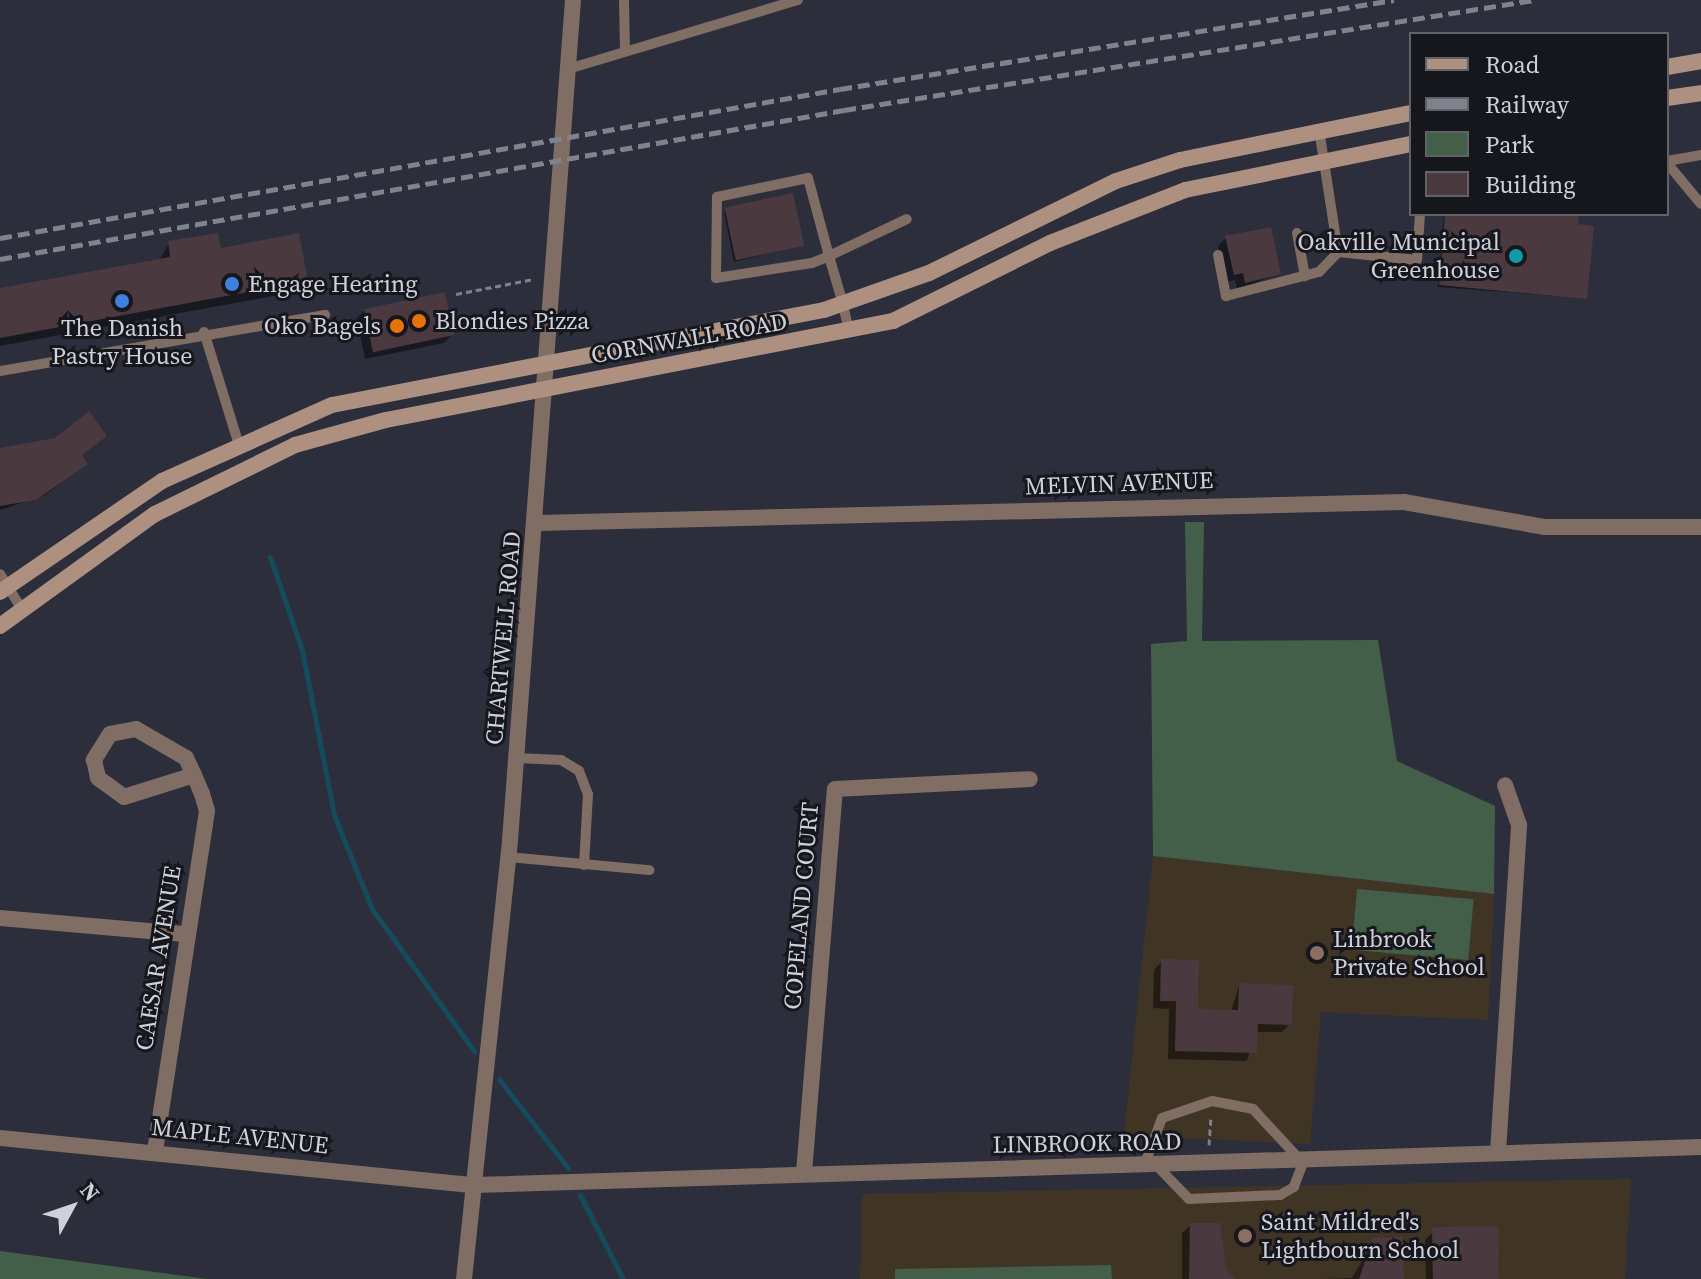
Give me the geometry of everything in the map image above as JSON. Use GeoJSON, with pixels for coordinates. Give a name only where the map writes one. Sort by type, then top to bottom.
{"type":"FeatureCollection","features":[{"type":"Feature","properties":{"kind":"main road"},"geometry":{"type":"LineString","coordinates":[[1669,67],[1701,61]]}},
{"type":"Feature","properties":{"kind":"main road"},"geometry":{"type":"LineString","coordinates":[[1669,98],[1701,93]]}},
{"type":"Feature","properties":{"kind":"main road","name":"CORNWALL ROAD"},"geometry":{"type":"LineString","coordinates":[[3,584],[162,481],[332,405],[843,304],[929,273],[1116,181],[1319,129],[1409,113]]}},
{"type":"Feature","properties":{"kind":"main road","name":"CORNWALL ROAD"},"geometry":{"type":"LineString","coordinates":[[0,626],[155,514],[249,464],[386,420],[849,331],[973,286],[1114,215],[1185,190],[1409,144]]}},
{"type":"Feature","properties":{"kind":"street","name":"CHARTWELL ROAD"},"geometry":{"type":"LineString","coordinates":[[464,1279],[517,758],[537,523],[543,389],[555,275],[573,0]]}},
{"type":"Feature","properties":{"kind":"street","name":"MELVIN AVENUE"},"geometry":{"type":"LineString","coordinates":[[537,523],[1404,502],[1544,527],[1701,527]]}},
{"type":"Feature","properties":{"kind":"street","name":"CAESAR AVENUE"},"geometry":{"type":"LineString","coordinates":[[155,1151],[183,934],[207,811],[194,775],[186,758],[136,729],[110,734],[94,760],[98,778],[124,797],[194,775]]}},
{"type":"Feature","properties":{"kind":"street","name":"COPELAND COURT"},"geometry":{"type":"LineString","coordinates":[[804,1173],[835,789],[1030,779]]}},
{"type":"Feature","properties":{"kind":"street"},"geometry":{"type":"LineString","coordinates":[[1498,1152],[1519,825],[1505,785]]}},
{"type":"Feature","properties":{"kind":"street"},"geometry":{"type":"LineString","coordinates":[[0,918],[183,934]]}},
{"type":"Feature","properties":{"kind":"street","name":"MAPLE AVENUE"},"geometry":{"type":"LineString","coordinates":[[0,1138],[474,1185]]}},
{"type":"Feature","properties":{"kind":"street","name":"LINBROOK ROAD"},"geometry":{"type":"LineString","coordinates":[[474,1185],[804,1173],[1303,1163],[1498,1152],[1701,1147]]}},
{"type":"Feature","properties":{"kind":"lane"},"geometry":{"type":"LineString","coordinates":[[624,0],[625,50]]}},
{"type":"Feature","properties":{"kind":"lane"},"geometry":{"type":"LineString","coordinates":[[568,69],[798,0]]}},
{"type":"Feature","properties":{"kind":"lane"},"geometry":{"type":"LineString","coordinates":[[1319,129],[1338,252]]}},
{"type":"Feature","properties":{"kind":"lane"},"geometry":{"type":"LineString","coordinates":[[1669,162],[1701,155]]}},
{"type":"Feature","properties":{"kind":"lane"},"geometry":{"type":"LineString","coordinates":[[1669,164],[1701,204]]}},
{"type":"Feature","properties":{"kind":"lane"},"geometry":{"type":"LineString","coordinates":[[849,331],[843,304],[829,256],[808,178],[717,197],[716,278],[829,256],[907,219]]}},
{"type":"Feature","properties":{"kind":"lane"},"geometry":{"type":"LineString","coordinates":[[1218,255],[1226,296],[1305,276],[1338,252],[1417,260],[1420,216]]}},
{"type":"Feature","properties":{"kind":"lane"},"geometry":{"type":"LineString","coordinates":[[1297,233],[1305,276]]}},
{"type":"Feature","properties":{"kind":"lane"},"geometry":{"type":"LineString","coordinates":[[0,371],[204,332],[325,315]]}},
{"type":"Feature","properties":{"kind":"lane"},"geometry":{"type":"LineString","coordinates":[[204,332],[239,445]]}},
{"type":"Feature","properties":{"kind":"lane"},"geometry":{"type":"LineString","coordinates":[[3,584],[23,611]]}},
{"type":"Feature","properties":{"kind":"lane"},"geometry":{"type":"LineString","coordinates":[[517,758],[561,760],[579,771],[588,794],[584,865]]}},
{"type":"Feature","properties":{"kind":"lane"},"geometry":{"type":"LineString","coordinates":[[508,857],[649,870]]}},
{"type":"Feature","properties":{"kind":"lane"},"geometry":{"type":"LineString","coordinates":[[1212,1101],[1253,1109],[1303,1163],[1294,1187],[1280,1195],[1189,1199],[1151,1166],[1162,1118],[1212,1101]]}},
{"type":"Feature","properties":{"kind":"path"},"geometry":{"type":"LineString","coordinates":[[456,294],[555,275]]}},
{"type":"Feature","properties":{"kind":"path"},"geometry":{"type":"LineString","coordinates":[[1208,1165],[1212,1101]]}},
{"type":"Feature","properties":{"kind":"shaded area","name":"Linbrook Private School"},"geometry":{"type":"Polygon","coordinates":[[[1153,856],[1494,894],[1488,1020],[1321,1012],[1310,1144],[1124,1135],[1153,856]]]}},
{"type":"Feature","properties":{"kind":"shaded area","name":"Saint Mildred's Lightbourn School"},"geometry":{"type":"Polygon","coordinates":[[[1631,1179],[1625,1279],[860,1279],[862,1194],[1631,1179]]]}},
{"type":"Feature","properties":{"kind":"green space"},"geometry":{"type":"Polygon","coordinates":[[[1185,522],[1204,522],[1202,641],[1378,640],[1397,761],[1495,806],[1494,894],[1153,856],[1151,644],[1187,641],[1185,522]]]}},
{"type":"Feature","properties":{"kind":"green space"},"geometry":{"type":"Polygon","coordinates":[[[1357,889],[1474,899],[1468,960],[1352,950],[1357,889]]]}},
{"type":"Feature","properties":{"kind":"green space"},"geometry":{"type":"Polygon","coordinates":[[[0,1251],[207,1279],[0,1279],[0,1251]]]}},
{"type":"Feature","properties":{"kind":"green space"},"geometry":{"type":"Polygon","coordinates":[[[1111,1265],[1112,1279],[895,1279],[895,1269],[1111,1265]]]}},
{"type":"Feature","properties":{"kind":"building"},"geometry":{"type":"Polygon","coordinates":[[[793,193],[804,246],[736,260],[725,208],[793,193]]]}},
{"type":"Feature","properties":{"kind":"building","name":"Oakville Municipal Greenhouse"},"geometry":{"type":"Polygon","coordinates":[[[1445,216],[1579,216],[1578,224],[1594,226],[1587,299],[1439,285],[1445,216]]]}},
{"type":"Feature","properties":{"kind":"building"},"geometry":{"type":"Polygon","coordinates":[[[1271,227],[1281,274],[1245,283],[1243,273],[1234,275],[1225,236],[1271,227]]]}},
{"type":"Feature","properties":{"kind":"building"},"geometry":{"type":"Polygon","coordinates":[[[218,233],[221,248],[299,233],[308,281],[0,338],[0,288],[170,257],[168,241],[218,233]]]}},
{"type":"Feature","properties":{"kind":"building"},"geometry":{"type":"Polygon","coordinates":[[[445,292],[454,335],[373,352],[364,309],[445,292]]]}},
{"type":"Feature","properties":{"kind":"building"},"geometry":{"type":"Polygon","coordinates":[[[89,411],[107,436],[82,455],[88,464],[36,500],[0,506],[0,448],[55,438],[89,411]]]}},
{"type":"Feature","properties":{"kind":"building"},"geometry":{"type":"Polygon","coordinates":[[[1161,959],[1199,960],[1198,1009],[1238,1010],[1239,983],[1293,985],[1292,1025],[1258,1024],[1257,1053],[1175,1051],[1176,1001],[1160,1001],[1161,959]]]}},
{"type":"Feature","properties":{"kind":"building"},"geometry":{"type":"Polygon","coordinates":[[[1190,1223],[1220,1223],[1226,1269],[1236,1279],[1189,1279],[1190,1223]]]}},
{"type":"Feature","properties":{"kind":"building"},"geometry":{"type":"Polygon","coordinates":[[[1498,1226],[1499,1279],[1433,1279],[1432,1227],[1498,1226]]]}},
{"type":"Feature","properties":{"kind":"building"},"geometry":{"type":"Polygon","coordinates":[[[1402,1237],[1404,1279],[1359,1279],[1373,1238],[1402,1237]]]}},
{"type":"Feature","properties":{"kind":"waterway"},"geometry":{"type":"LineString","coordinates":[[270,557],[302,650],[334,815],[372,909],[474,1051]]}},
{"type":"Feature","properties":{"kind":"waterway"},"geometry":{"type":"LineString","coordinates":[[499,1079],[568,1168]]}},
{"type":"Feature","properties":{"kind":"waterway"},"geometry":{"type":"LineString","coordinates":[[580,1195],[623,1279]]}},
{"type":"Feature","properties":{"kind":"railway"},"geometry":{"type":"LineString","coordinates":[[0,238],[840,89],[1394,0]]}},
{"type":"Feature","properties":{"kind":"railway"},"geometry":{"type":"LineString","coordinates":[[0,259],[844,110],[1534,0]]}},
{"type":"Feature","properties":{"kind":"place","name":"Oakville Municipal Greenhouse"},"geometry":{"type":"Point","coordinates":[1516,256]}},
{"type":"Feature","properties":{"kind":"place","name":"Engage Hearing"},"geometry":{"type":"Point","coordinates":[232,284]}},
{"type":"Feature","properties":{"kind":"place","name":"The Danish Pastry House"},"geometry":{"type":"Point","coordinates":[122,301]}},
{"type":"Feature","properties":{"kind":"place","name":"Blondies Pizza"},"geometry":{"type":"Point","coordinates":[419,321]}},
{"type":"Feature","properties":{"kind":"place","name":"Oko Bagels"},"geometry":{"type":"Point","coordinates":[397,326]}},
{"type":"Feature","properties":{"kind":"place","name":"Linbrook Private School"},"geometry":{"type":"Point","coordinates":[1317,953]}},
{"type":"Feature","properties":{"kind":"place","name":"Saint Mildred's Lightbourn School"},"geometry":{"type":"Point","coordinates":[1245,1236]}}]}
